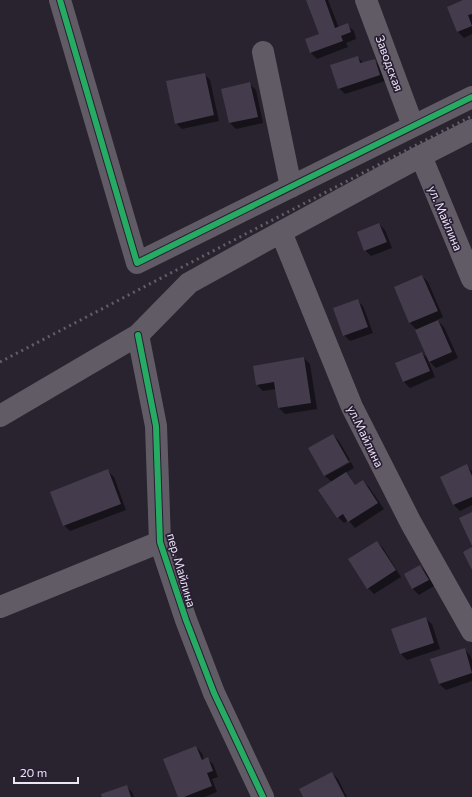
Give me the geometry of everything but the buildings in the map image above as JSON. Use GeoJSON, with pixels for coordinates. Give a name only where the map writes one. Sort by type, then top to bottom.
{"type":"FeatureCollection","features":[{"type":"Feature","properties":{"kind":"street"},"geometry":{"type":"LineString","coordinates":[[60,0],[137,263],[472,97]]}},
{"type":"Feature","properties":{"kind":"street","name":"Заводская"},"geometry":{"type":"LineString","coordinates":[[366,0],[413,126]]}},
{"type":"Feature","properties":{"kind":"street"},"geometry":{"type":"LineString","coordinates":[[263,52],[291,187]]}},
{"type":"Feature","properties":{"kind":"street"},"geometry":{"type":"LineString","coordinates":[[0,416],[138,335],[189,284],[281,232],[472,130]]}},
{"type":"Feature","properties":{"kind":"street","name":"ул. Майлина"},"geometry":{"type":"LineString","coordinates":[[421,156],[472,279]]}},
{"type":"Feature","properties":{"kind":"street","name":"ул.Майлина"},"geometry":{"type":"LineString","coordinates":[[281,232],[352,407],[411,524],[472,631]]}},
{"type":"Feature","properties":{"kind":"street","name":"пер. Майлина"},"geometry":{"type":"LineString","coordinates":[[138,335],[156,426],[160,542],[186,620],[214,693],[264,797]]}},
{"type":"Feature","properties":{"kind":"street"},"geometry":{"type":"LineString","coordinates":[[0,607],[160,542]]}},
{"type":"Feature","properties":{"kind":"railway"},"geometry":{"type":"LineString","coordinates":[[0,362],[472,116]]}},
{"type":"Feature","properties":{"kind":"cycle path"},"geometry":{"type":"LineString","coordinates":[[60,0],[137,263],[472,97]]}},
{"type":"Feature","properties":{"kind":"cycle path"},"geometry":{"type":"LineString","coordinates":[[138,335],[156,426],[160,542],[186,620],[214,693],[263,797]]}}]}
